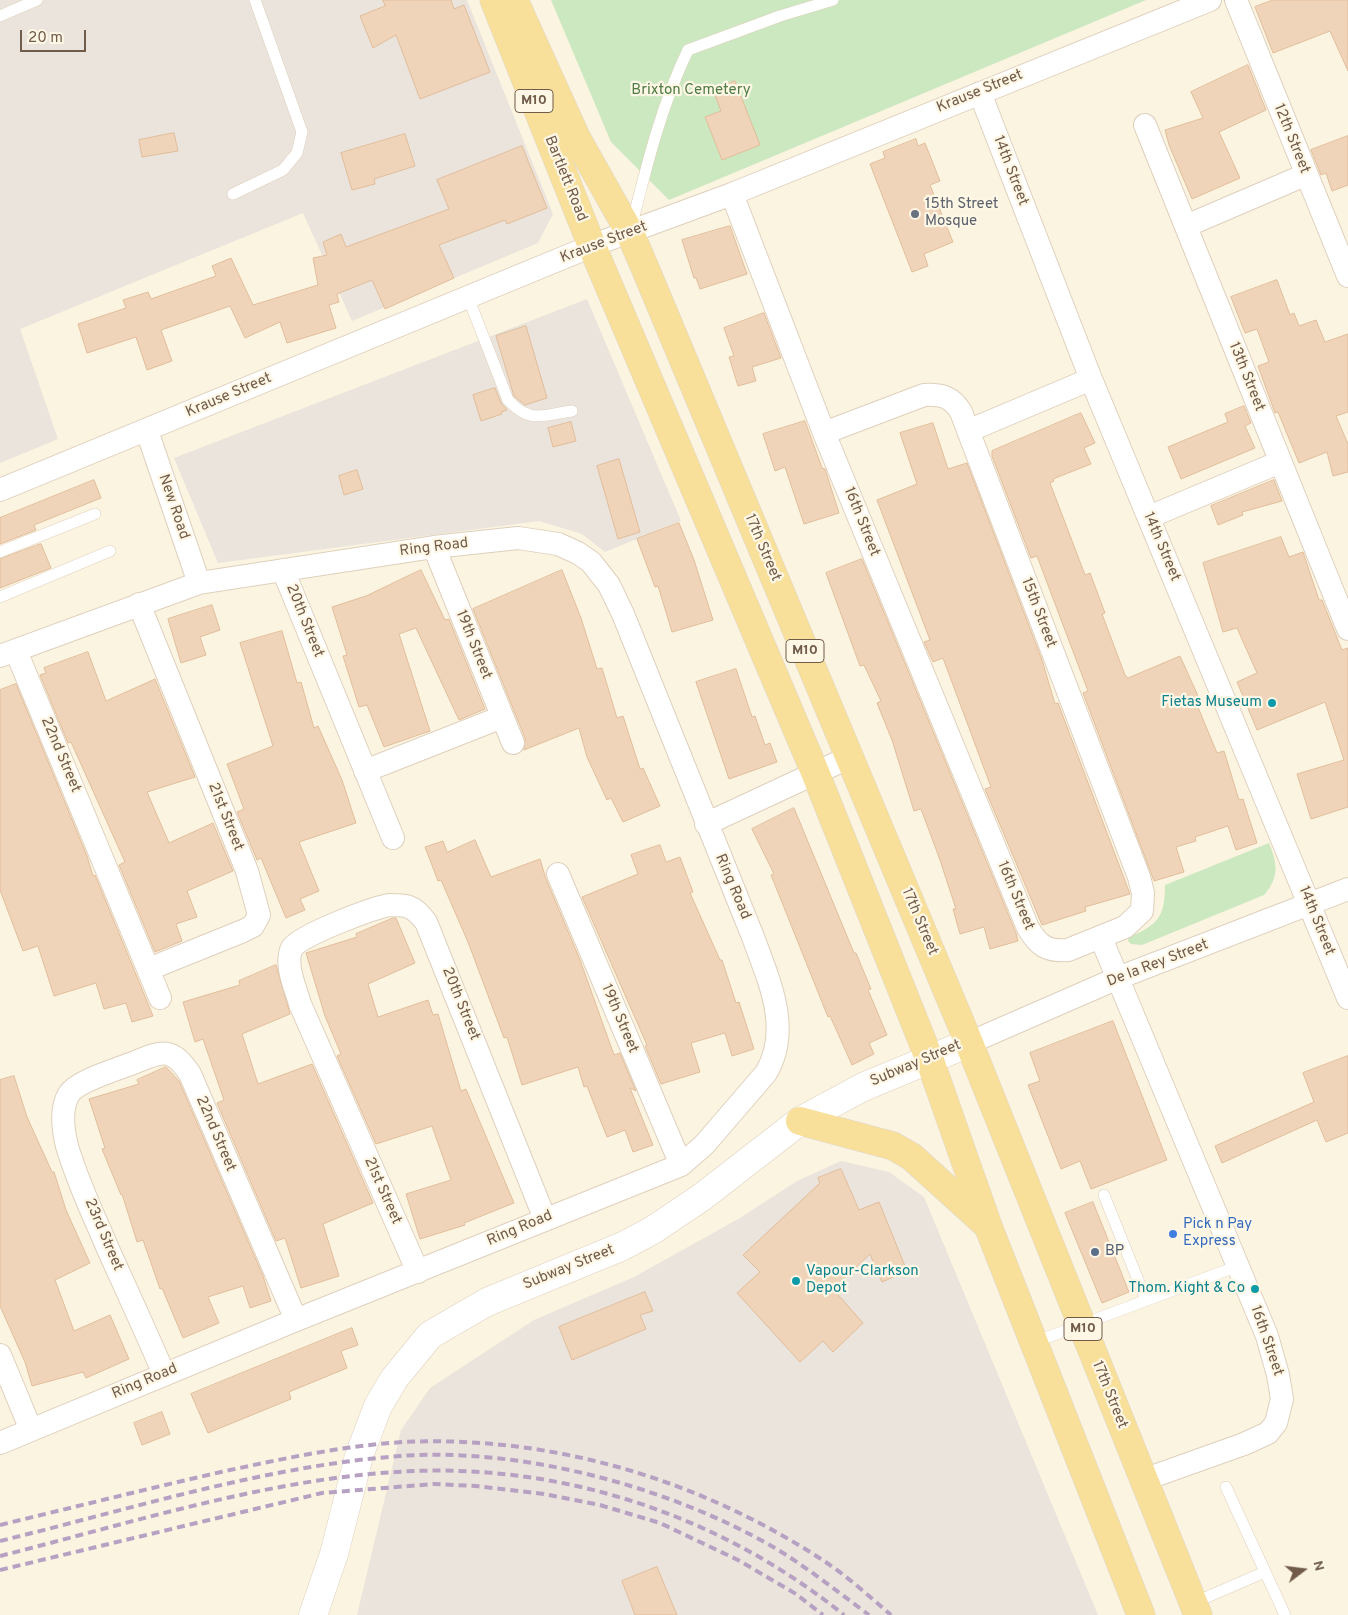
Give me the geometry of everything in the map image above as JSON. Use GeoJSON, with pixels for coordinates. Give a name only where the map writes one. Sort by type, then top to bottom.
{"type":"FeatureCollection","features":[{"type":"Feature","properties":{"kind":"main road","name":"Bartlett Road"},"geometry":{"type":"LineString","coordinates":[[494,0],[592,246]]}},
{"type":"Feature","properties":{"kind":"main road","name":"Bartlett Road"},"geometry":{"type":"LineString","coordinates":[[514,0],[576,137],[630,233]]}},
{"type":"Feature","properties":{"kind":"main road","name":"17th Street"},"geometry":{"type":"LineString","coordinates":[[630,233],[969,1042],[1196,1609]]}},
{"type":"Feature","properties":{"kind":"main road","name":"M10"},"geometry":{"type":"LineString","coordinates":[[592,246],[814,772],[928,1058],[988,1226],[1141,1615]]}},
{"type":"Feature","properties":{"kind":"main road"},"geometry":{"type":"LineString","coordinates":[[800,1122],[893,1146],[906,1153],[928,1169],[950,1192],[988,1226]]}},
{"type":"Feature","properties":{"kind":"street","name":"Krause Street"},"geometry":{"type":"LineString","coordinates":[[0,490],[592,246],[732,194],[1210,0]]}},
{"type":"Feature","properties":{"kind":"street","name":"12th Street"},"geometry":{"type":"LineString","coordinates":[[1236,0],[1348,276]]}},
{"type":"Feature","properties":{"kind":"street","name":"14th Street"},"geometry":{"type":"LineString","coordinates":[[980,93],[1092,379],[1348,998]]}},
{"type":"Feature","properties":{"kind":"street","name":"13th Street"},"geometry":{"type":"LineString","coordinates":[[1145,125],[1348,629]]}},
{"type":"Feature","properties":{"kind":"street"},"geometry":{"type":"LineString","coordinates":[[1186,226],[1306,175]]}},
{"type":"Feature","properties":{"kind":"street","name":"16th Street"},"geometry":{"type":"LineString","coordinates":[[732,194],[824,433],[1028,928],[1037,943],[1059,951],[1101,938],[1267,1336],[1278,1374],[1282,1399],[1276,1423],[1268,1433],[1244,1444],[1143,1480]]}},
{"type":"Feature","properties":{"kind":"street"},"geometry":{"type":"LineString","coordinates":[[968,431],[1092,379]]}},
{"type":"Feature","properties":{"kind":"street","name":"15th Street"},"geometry":{"type":"LineString","coordinates":[[824,433],[924,395],[936,394],[949,397],[962,412],[1143,893],[1142,911],[1134,921],[1126,927],[1101,938]]}},
{"type":"Feature","properties":{"kind":"street","name":"New Road"},"geometry":{"type":"LineString","coordinates":[[147,431],[199,583]]}},
{"type":"Feature","properties":{"kind":"street"},"geometry":{"type":"LineString","coordinates":[[1149,517],[1280,462]]}},
{"type":"Feature","properties":{"kind":"street","name":"Ring Road"},"geometry":{"type":"LineString","coordinates":[[0,1443],[164,1374],[681,1164],[704,1145],[766,1073],[773,1061],[778,1040],[778,1018],[770,983],[623,614],[609,584],[591,562],[578,553],[558,544],[535,539],[518,538],[434,547],[199,583],[8,653]]}},
{"type":"Feature","properties":{"kind":"street","name":"19th Street"},"geometry":{"type":"LineString","coordinates":[[434,547],[513,743]]}},
{"type":"Feature","properties":{"kind":"street","name":"20th Street"},"geometry":{"type":"LineString","coordinates":[[283,570],[393,838]]}},
{"type":"Feature","properties":{"kind":"street","name":"21st Street"},"geometry":{"type":"LineString","coordinates":[[139,604],[247,871],[259,915],[257,922],[248,929],[149,969]]}},
{"type":"Feature","properties":{"kind":"street","name":"22nd Street"},"geometry":{"type":"LineString","coordinates":[[8,653],[149,969],[160,998]]}},
{"type":"Feature","properties":{"kind":"street"},"geometry":{"type":"LineString","coordinates":[[365,771],[502,717]]}},
{"type":"Feature","properties":{"kind":"street"},"geometry":{"type":"LineString","coordinates":[[706,824],[814,772],[850,757]]}},
{"type":"Feature","properties":{"kind":"street","name":"19th Street"},"geometry":{"type":"LineString","coordinates":[[558,874],[681,1164]]}},
{"type":"Feature","properties":{"kind":"street","name":"De la Rey Street"},"geometry":{"type":"LineString","coordinates":[[969,1042],[1118,978],[1310,906],[1348,889]]}},
{"type":"Feature","properties":{"kind":"street","name":"20th Street"},"geometry":{"type":"LineString","coordinates":[[297,942],[326,928],[390,905],[408,907],[418,912],[426,922],[435,940],[545,1219]]}},
{"type":"Feature","properties":{"kind":"street","name":"21st Street"},"geometry":{"type":"LineString","coordinates":[[297,942],[292,948],[290,968],[300,1004],[418,1272]]}},
{"type":"Feature","properties":{"kind":"street","name":"Subway Street"},"geometry":{"type":"LineString","coordinates":[[312,1615],[334,1554],[360,1456],[378,1406],[394,1379],[430,1335],[487,1302],[623,1246],[653,1230],[702,1197],[800,1122],[863,1087],[969,1042]]}},
{"type":"Feature","properties":{"kind":"street","name":"22nd Street"},"geometry":{"type":"LineString","coordinates":[[70,1092],[81,1085],[160,1053],[168,1052],[182,1061],[190,1074],[296,1320]]}},
{"type":"Feature","properties":{"kind":"street","name":"23rd Street"},"geometry":{"type":"LineString","coordinates":[[70,1092],[64,1104],[63,1120],[68,1147],[94,1216],[164,1374]]}},
{"type":"Feature","properties":{"kind":"street"},"geometry":{"type":"LineString","coordinates":[[0,1355],[31,1430]]}},
{"type":"Feature","properties":{"kind":"lane"},"geometry":{"type":"LineString","coordinates":[[0,16],[38,0]]}},
{"type":"Feature","properties":{"kind":"lane"},"geometry":{"type":"LineString","coordinates":[[233,194],[283,170],[297,153],[302,132],[255,0]]}},
{"type":"Feature","properties":{"kind":"lane"},"geometry":{"type":"LineString","coordinates":[[630,233],[653,142],[676,75],[688,50],[780,16],[833,0]]}},
{"type":"Feature","properties":{"kind":"lane"},"geometry":{"type":"LineString","coordinates":[[468,297],[508,400],[520,413],[532,417],[572,411]]}},
{"type":"Feature","properties":{"kind":"lane"},"geometry":{"type":"LineString","coordinates":[[0,552],[95,514]]}},
{"type":"Feature","properties":{"kind":"lane"},"geometry":{"type":"LineString","coordinates":[[0,597],[110,551]]}},
{"type":"Feature","properties":{"kind":"lane"},"geometry":{"type":"LineString","coordinates":[[1104,1195],[1146,1300]]}},
{"type":"Feature","properties":{"kind":"lane"},"geometry":{"type":"LineString","coordinates":[[1035,1342],[1238,1266]]}},
{"type":"Feature","properties":{"kind":"lane"},"geometry":{"type":"LineString","coordinates":[[1226,1487],[1285,1615]]}},
{"type":"Feature","properties":{"kind":"lane"},"geometry":{"type":"LineString","coordinates":[[1196,1609],[1265,1572]]}},
{"type":"Feature","properties":{"kind":"shaded area"},"geometry":{"type":"Polygon","coordinates":[[[0,0],[467,0],[553,214],[538,243],[352,321],[303,213],[20,329],[58,439],[0,463],[0,0]]]}},
{"type":"Feature","properties":{"kind":"shaded area"},"geometry":{"type":"Polygon","coordinates":[[[587,299],[681,521],[605,552],[582,534],[539,521],[218,563],[174,458],[587,299]]]}},
{"type":"Feature","properties":{"kind":"shaded area"},"geometry":{"type":"Polygon","coordinates":[[[841,1161],[889,1172],[924,1197],[1098,1615],[357,1615],[401,1430],[430,1388],[534,1320],[634,1277],[740,1218],[797,1181],[841,1161]]]}},
{"type":"Feature","properties":{"kind":"green space","name":"Brixton Cemetery"},"geometry":{"type":"Polygon","coordinates":[[[551,0],[1146,0],[669,200],[611,142],[551,0]]]}},
{"type":"Feature","properties":{"kind":"green space"},"geometry":{"type":"Polygon","coordinates":[[[1269,843],[1276,870],[1273,882],[1264,895],[1142,945],[1131,944],[1128,941],[1129,937],[1147,928],[1158,918],[1165,896],[1165,885],[1269,843]]]}},
{"type":"Feature","properties":{"kind":"building"},"geometry":{"type":"Polygon","coordinates":[[[383,0],[451,0],[454,9],[464,5],[490,72],[420,99],[396,35],[373,48],[360,16],[385,6],[383,0]]]}},
{"type":"Feature","properties":{"kind":"building"},"geometry":{"type":"Polygon","coordinates":[[[1273,0],[1348,0],[1348,71],[1330,31],[1273,53],[1255,7],[1273,0]]]}},
{"type":"Feature","properties":{"kind":"building"},"geometry":{"type":"Polygon","coordinates":[[[1248,65],[1266,110],[1219,132],[1240,178],[1192,199],[1169,145],[1165,130],[1203,118],[1191,92],[1248,65]]]}},
{"type":"Feature","properties":{"kind":"building"},"geometry":{"type":"Polygon","coordinates":[[[735,81],[760,145],[722,160],[705,117],[721,111],[713,90],[735,81]]]}},
{"type":"Feature","properties":{"kind":"building"},"geometry":{"type":"Polygon","coordinates":[[[174,133],[178,151],[142,157],[139,140],[174,133]]]}},
{"type":"Feature","properties":{"kind":"building"},"geometry":{"type":"Polygon","coordinates":[[[405,134],[415,166],[374,179],[375,184],[352,190],[341,153],[405,134]]]}},
{"type":"Feature","properties":{"kind":"building"},"geometry":{"type":"Polygon","coordinates":[[[1348,136],[1348,185],[1332,191],[1326,173],[1321,175],[1311,150],[1348,136]]]}},
{"type":"Feature","properties":{"kind":"building","name":"15th Street Mosque"},"geometry":{"type":"Polygon","coordinates":[[[916,139],[918,146],[925,143],[940,181],[930,185],[953,242],[924,254],[928,266],[912,272],[870,164],[885,158],[883,152],[916,139]]]}},
{"type":"Feature","properties":{"kind":"building"},"geometry":{"type":"Polygon","coordinates":[[[522,146],[547,208],[507,224],[505,220],[439,245],[454,278],[385,309],[372,280],[337,294],[339,302],[329,305],[336,328],[287,343],[280,322],[245,338],[230,306],[161,330],[172,361],[147,370],[136,337],[87,353],[78,324],[126,308],[123,300],[148,292],[151,299],[216,276],[212,266],[231,258],[253,305],[318,285],[313,258],[327,255],[323,242],[341,234],[346,247],[449,209],[437,180],[522,146]]]}},
{"type":"Feature","properties":{"kind":"building"},"geometry":{"type":"Polygon","coordinates":[[[730,226],[747,274],[700,289],[696,278],[694,278],[682,240],[730,226]]]}},
{"type":"Feature","properties":{"kind":"building"},"geometry":{"type":"Polygon","coordinates":[[[1277,280],[1290,315],[1294,313],[1299,326],[1316,320],[1325,342],[1348,334],[1348,412],[1336,416],[1348,444],[1348,472],[1333,476],[1327,452],[1299,463],[1278,412],[1275,413],[1258,366],[1269,362],[1257,329],[1245,333],[1231,297],[1277,280]]]}},
{"type":"Feature","properties":{"kind":"building"},"geometry":{"type":"Polygon","coordinates":[[[764,313],[781,358],[752,367],[756,381],[738,386],[729,357],[734,356],[724,328],[764,313]]]}},
{"type":"Feature","properties":{"kind":"building"},"geometry":{"type":"Polygon","coordinates":[[[526,326],[547,398],[525,405],[514,396],[496,336],[526,326]]]}},
{"type":"Feature","properties":{"kind":"building"},"geometry":{"type":"Polygon","coordinates":[[[495,388],[501,403],[507,410],[501,412],[502,414],[481,421],[473,395],[495,388]]]}},
{"type":"Feature","properties":{"kind":"building"},"geometry":{"type":"Polygon","coordinates":[[[1244,406],[1251,423],[1245,426],[1255,448],[1181,479],[1168,447],[1228,422],[1225,414],[1244,406]]]}},
{"type":"Feature","properties":{"kind":"building"},"geometry":{"type":"Polygon","coordinates":[[[1081,413],[1095,443],[1084,448],[1091,464],[1053,479],[1054,481],[1050,483],[1085,575],[1090,573],[1105,613],[1102,614],[1125,675],[1128,678],[1180,656],[1199,698],[1195,700],[1217,753],[1224,751],[1239,800],[1243,799],[1257,843],[1236,850],[1228,826],[1195,837],[1196,841],[1176,847],[1184,872],[1154,881],[1083,693],[1088,691],[1037,556],[1031,558],[992,456],[992,451],[1081,413]]]}},
{"type":"Feature","properties":{"kind":"building"},"geometry":{"type":"Polygon","coordinates":[[[805,421],[822,468],[825,469],[839,513],[804,524],[785,467],[775,471],[763,434],[805,421]]]}},
{"type":"Feature","properties":{"kind":"building"},"geometry":{"type":"Polygon","coordinates":[[[571,422],[576,441],[553,447],[548,428],[571,422]]]}},
{"type":"Feature","properties":{"kind":"building"},"geometry":{"type":"Polygon","coordinates":[[[933,423],[948,469],[967,463],[1042,660],[1055,704],[1058,703],[1130,894],[1085,907],[1086,911],[1042,925],[985,789],[991,787],[943,658],[933,662],[924,642],[930,640],[877,500],[917,484],[900,433],[933,423]]]}},
{"type":"Feature","properties":{"kind":"building"},"geometry":{"type":"Polygon","coordinates":[[[619,459],[640,532],[618,539],[597,466],[619,459]]]}},
{"type":"Feature","properties":{"kind":"building"},"geometry":{"type":"Polygon","coordinates":[[[357,470],[363,489],[344,495],[339,476],[357,470]]]}},
{"type":"Feature","properties":{"kind":"building"},"geometry":{"type":"Polygon","coordinates":[[[94,480],[101,498],[34,525],[36,530],[0,544],[0,518],[94,480]]]}},
{"type":"Feature","properties":{"kind":"building"},"geometry":{"type":"Polygon","coordinates":[[[1274,480],[1282,501],[1242,512],[1243,515],[1218,525],[1211,506],[1274,480]]]}},
{"type":"Feature","properties":{"kind":"building"},"geometry":{"type":"Polygon","coordinates":[[[679,523],[694,560],[713,620],[672,632],[658,586],[655,587],[637,539],[679,523]]]}},
{"type":"Feature","properties":{"kind":"building"},"geometry":{"type":"Polygon","coordinates":[[[1281,537],[1289,557],[1303,552],[1319,600],[1322,600],[1342,650],[1348,648],[1348,807],[1311,819],[1297,774],[1344,760],[1325,702],[1257,730],[1237,682],[1257,673],[1237,628],[1223,632],[1203,563],[1281,537]]]}},
{"type":"Feature","properties":{"kind":"building"},"geometry":{"type":"Polygon","coordinates":[[[41,544],[51,568],[0,588],[0,559],[41,544]]]}},
{"type":"Feature","properties":{"kind":"building"},"geometry":{"type":"Polygon","coordinates":[[[862,559],[1018,941],[990,949],[984,927],[960,934],[953,909],[956,909],[940,860],[921,809],[914,811],[892,740],[877,703],[881,701],[864,665],[860,666],[826,573],[862,559]]]}},
{"type":"Feature","properties":{"kind":"building"},"geometry":{"type":"Polygon","coordinates":[[[421,570],[445,620],[449,619],[485,709],[459,720],[416,628],[399,634],[430,731],[384,747],[367,705],[359,707],[343,656],[347,655],[332,607],[366,596],[421,570]]]}},
{"type":"Feature","properties":{"kind":"building"},"geometry":{"type":"Polygon","coordinates":[[[562,570],[581,618],[597,669],[602,668],[617,718],[623,716],[640,769],[643,768],[660,806],[623,822],[611,798],[607,800],[587,757],[579,728],[524,750],[525,738],[473,609],[562,570]]]}},
{"type":"Feature","properties":{"kind":"building"},"geometry":{"type":"Polygon","coordinates":[[[212,605],[220,630],[200,637],[206,655],[181,663],[168,619],[212,605]]]}},
{"type":"Feature","properties":{"kind":"building"},"geometry":{"type":"Polygon","coordinates":[[[282,631],[297,683],[301,682],[314,728],[318,726],[342,780],[356,823],[299,842],[319,891],[300,899],[305,910],[286,918],[261,858],[257,860],[237,812],[244,809],[227,764],[273,746],[240,643],[282,631]]]}},
{"type":"Feature","properties":{"kind":"building"},"geometry":{"type":"Polygon","coordinates":[[[88,652],[106,701],[155,679],[195,777],[147,792],[169,843],[213,823],[233,871],[187,891],[197,917],[176,924],[182,941],[155,952],[119,865],[125,862],[71,742],[68,743],[40,675],[46,673],[44,668],[88,652]]]}},
{"type":"Feature","properties":{"kind":"building"},"geometry":{"type":"Polygon","coordinates":[[[736,669],[752,717],[755,716],[765,745],[770,743],[777,762],[729,779],[696,682],[736,669]]]}},
{"type":"Feature","properties":{"kind":"building"},"geometry":{"type":"Polygon","coordinates":[[[16,684],[87,856],[93,876],[95,875],[153,1016],[132,1022],[126,1003],[104,1009],[96,983],[54,996],[38,946],[23,951],[0,890],[0,690],[16,684]]]}},
{"type":"Feature","properties":{"kind":"building"},"geometry":{"type":"Polygon","coordinates":[[[794,808],[854,953],[856,953],[871,989],[868,990],[887,1035],[869,1043],[874,1054],[852,1065],[830,1016],[828,1017],[771,875],[774,874],[752,829],[794,808]]]}},
{"type":"Feature","properties":{"kind":"building"},"geometry":{"type":"Polygon","coordinates":[[[475,840],[491,877],[540,859],[546,879],[580,960],[614,1055],[620,1053],[636,1091],[630,1088],[653,1145],[633,1152],[625,1130],[607,1137],[587,1086],[584,1087],[578,1067],[522,1085],[507,1037],[504,1038],[468,942],[441,880],[438,881],[425,847],[443,841],[447,852],[475,840]]]}},
{"type":"Feature","properties":{"kind":"building"},"geometry":{"type":"Polygon","coordinates":[[[660,845],[666,862],[680,857],[693,892],[690,893],[720,960],[722,960],[736,1003],[739,1002],[754,1049],[732,1056],[725,1033],[691,1043],[700,1072],[661,1084],[645,1046],[647,1045],[582,897],[638,874],[631,855],[660,845]]]}},
{"type":"Feature","properties":{"kind":"building"},"geometry":{"type":"Polygon","coordinates":[[[396,918],[415,963],[368,984],[378,1017],[428,1000],[433,1015],[438,1014],[461,1091],[466,1089],[514,1203],[464,1223],[465,1225],[420,1239],[406,1194],[451,1180],[432,1126],[376,1144],[337,1056],[341,1054],[325,1016],[306,953],[357,937],[356,934],[396,918]]]}},
{"type":"Feature","properties":{"kind":"building"},"geometry":{"type":"Polygon","coordinates":[[[276,965],[290,1014],[242,1034],[258,1084],[312,1064],[373,1203],[323,1224],[339,1276],[301,1288],[285,1238],[276,1241],[217,1103],[224,1100],[203,1039],[195,1042],[183,1002],[240,985],[239,981],[276,965]]]}},
{"type":"Feature","properties":{"kind":"building"},"geometry":{"type":"Polygon","coordinates":[[[1113,1021],[1167,1160],[1091,1189],[1080,1161],[1061,1169],[1028,1085],[1040,1081],[1030,1053],[1113,1021]]]}},
{"type":"Feature","properties":{"kind":"building"},"geometry":{"type":"Polygon","coordinates":[[[1348,1056],[1348,1133],[1326,1142],[1317,1120],[1222,1163],[1215,1146],[1314,1102],[1303,1073],[1348,1056]]]}},
{"type":"Feature","properties":{"kind":"building"},"geometry":{"type":"Polygon","coordinates":[[[166,1067],[179,1081],[263,1276],[271,1301],[250,1308],[243,1286],[208,1297],[219,1323],[183,1338],[162,1288],[160,1289],[143,1240],[137,1242],[122,1194],[102,1149],[105,1148],[89,1099],[139,1084],[137,1080],[166,1067]]]}},
{"type":"Feature","properties":{"kind":"building"},"geometry":{"type":"Polygon","coordinates":[[[14,1076],[27,1117],[52,1172],[54,1172],[66,1210],[90,1263],[55,1280],[74,1331],[110,1315],[129,1359],[86,1378],[83,1372],[32,1386],[25,1362],[0,1306],[0,1080],[14,1076]]]}},
{"type":"Feature","properties":{"kind":"building","name":"Vapour-Clarkson Depot"},"geometry":{"type":"Polygon","coordinates":[[[841,1169],[859,1210],[879,1202],[907,1271],[882,1282],[870,1254],[833,1289],[863,1323],[833,1352],[823,1341],[800,1362],[737,1293],[760,1272],[743,1255],[820,1183],[818,1178],[841,1169]]]}},
{"type":"Feature","properties":{"kind":"building"},"geometry":{"type":"Polygon","coordinates":[[[1093,1202],[1129,1292],[1102,1303],[1065,1213],[1093,1202]]]}},
{"type":"Feature","properties":{"kind":"building"},"geometry":{"type":"Polygon","coordinates":[[[645,1292],[653,1311],[640,1315],[646,1329],[572,1360],[559,1327],[645,1292]]]}},
{"type":"Feature","properties":{"kind":"building"},"geometry":{"type":"Polygon","coordinates":[[[352,1328],[358,1345],[341,1351],[347,1368],[289,1392],[291,1399],[208,1433],[191,1394],[352,1328]]]}},
{"type":"Feature","properties":{"kind":"building"},"geometry":{"type":"Polygon","coordinates":[[[162,1412],[170,1434],[142,1445],[134,1423],[162,1412]]]}},
{"type":"Feature","properties":{"kind":"building"},"geometry":{"type":"Polygon","coordinates":[[[657,1567],[677,1615],[635,1615],[622,1581],[657,1567]]]}},
{"type":"Feature","properties":{"kind":"railway"},"geometry":{"type":"LineString","coordinates":[[0,1525],[221,1472],[334,1450],[403,1442],[458,1442],[513,1446],[567,1455],[621,1468],[673,1485],[724,1506],[774,1531],[821,1559],[891,1615]]}},
{"type":"Feature","properties":{"kind":"railway"},"geometry":{"type":"LineString","coordinates":[[0,1541],[199,1490],[299,1469],[400,1456],[447,1455],[495,1458],[545,1465],[594,1476],[642,1490],[689,1507],[734,1526],[775,1548],[869,1615]]}},
{"type":"Feature","properties":{"kind":"railway"},"geometry":{"type":"LineString","coordinates":[[0,1556],[196,1505],[297,1484],[396,1472],[456,1471],[516,1475],[576,1486],[634,1502],[690,1522],[744,1548],[795,1579],[844,1615]]}},
{"type":"Feature","properties":{"kind":"railway"},"geometry":{"type":"LineString","coordinates":[[0,1570],[322,1493],[434,1484],[476,1486],[544,1494],[600,1505],[660,1523],[738,1560],[796,1594],[823,1615]]}},
{"type":"Feature","properties":{"kind":"place","name":"15th Street Mosque"},"geometry":{"type":"Point","coordinates":[915,214]}},
{"type":"Feature","properties":{"kind":"place","name":"Fietas Museum"},"geometry":{"type":"Point","coordinates":[1272,703]}},
{"type":"Feature","properties":{"kind":"place","name":"Pick n Pay Express"},"geometry":{"type":"Point","coordinates":[1173,1234]}},
{"type":"Feature","properties":{"kind":"place","name":"BP"},"geometry":{"type":"Point","coordinates":[1095,1252]}},
{"type":"Feature","properties":{"kind":"place","name":"Vapour-Clarkson Depot"},"geometry":{"type":"Point","coordinates":[796,1281]}},
{"type":"Feature","properties":{"kind":"place","name":"Thom. Kight & Co"},"geometry":{"type":"Point","coordinates":[1255,1289]}}]}
